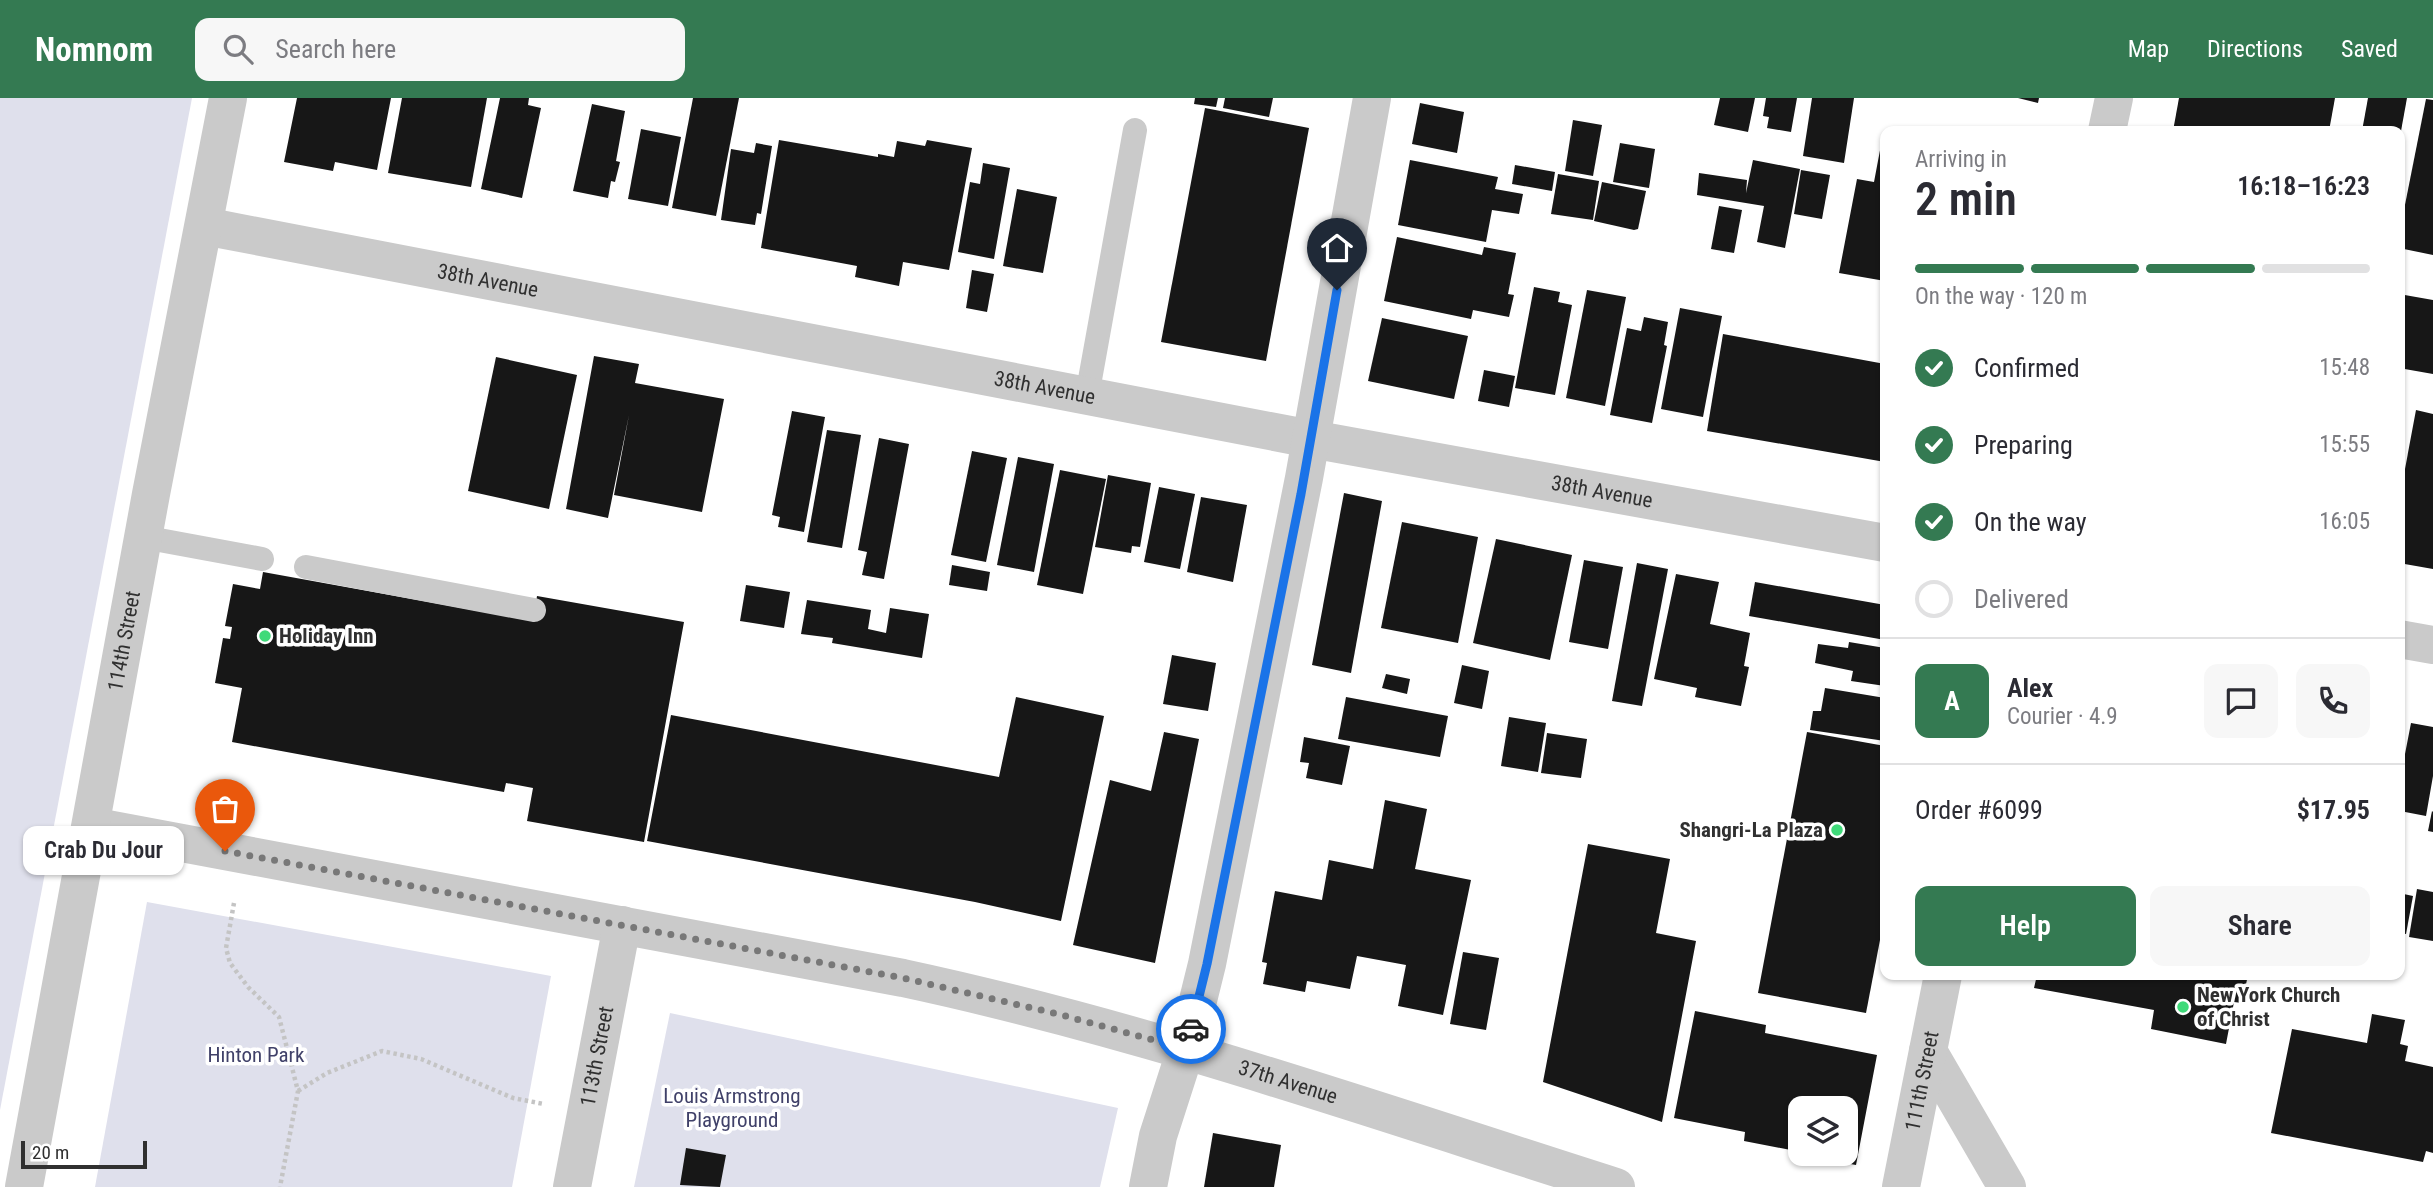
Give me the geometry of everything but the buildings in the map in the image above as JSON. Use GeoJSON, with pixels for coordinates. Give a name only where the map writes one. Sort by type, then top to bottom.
{"type":"FeatureCollection","features":[{"type":"Feature","properties":{"kind":"street","name":"114th Street"},"geometry":{"type":"LineString","coordinates":[[24,1187],[143,537],[228,98]]}},
{"type":"Feature","properties":{"kind":"street"},"geometry":{"type":"LineString","coordinates":[[1148,1187],[1158,1136],[1186,1049],[1210,950],[1311,439],[1372,98]]}},
{"type":"Feature","properties":{"kind":"street"},"geometry":{"type":"LineString","coordinates":[[2108,126],[2114,98]]}},
{"type":"Feature","properties":{"kind":"street","name":"38th Avenue"},"geometry":{"type":"LineString","coordinates":[[204,226],[1311,439],[1880,542]]}},
{"type":"Feature","properties":{"kind":"street"},"geometry":{"type":"LineString","coordinates":[[2405,640],[2433,645]]}},
{"type":"Feature","properties":{"kind":"street","name":"37th Avenue"},"geometry":{"type":"LineString","coordinates":[[91,826],[976,993],[1186,1049],[1616,1187]]}},
{"type":"Feature","properties":{"kind":"street","name":"113th Street"},"geometry":{"type":"LineString","coordinates":[[572,1187],[622,925]]}},
{"type":"Feature","properties":{"kind":"street","name":"111th Street"},"geometry":{"type":"LineString","coordinates":[[1901,1187],[1942,980]]}},
{"type":"Feature","properties":{"kind":"street"},"geometry":{"type":"LineString","coordinates":[[1928,1051],[2007,1187]]}},
{"type":"Feature","properties":{"kind":"lane"},"geometry":{"type":"LineString","coordinates":[[1087,396],[1135,130]]}},
{"type":"Feature","properties":{"kind":"lane"},"geometry":{"type":"LineString","coordinates":[[143,537],[262,559]]}},
{"type":"Feature","properties":{"kind":"lane"},"geometry":{"type":"LineString","coordinates":[[306,567],[534,610]]}},
{"type":"Feature","properties":{"kind":"path"},"geometry":{"type":"LineString","coordinates":[[233,903],[226,948],[230,963],[248,987],[279,1017],[298,1091],[281,1187]]}},
{"type":"Feature","properties":{"kind":"path"},"geometry":{"type":"LineString","coordinates":[[298,1091],[327,1073],[382,1051],[421,1059],[513,1098],[544,1104]]}},
{"type":"Feature","properties":{"kind":"green space"},"geometry":{"type":"Polygon","coordinates":[[[0,98],[192,98],[0,1110],[0,98]]]}},
{"type":"Feature","properties":{"kind":"green space","name":"Hinton Park"},"geometry":{"type":"Polygon","coordinates":[[[147,902],[551,976],[512,1187],[95,1187],[147,902]]]}},
{"type":"Feature","properties":{"kind":"green space","name":"Louis Armstrong Playground"},"geometry":{"type":"Polygon","coordinates":[[[670,1013],[1118,1108],[1100,1187],[634,1187],[670,1013]]]}},
{"type":"Feature","properties":{"kind":"way so far"},"geometry":{"type":"LineString","coordinates":[[225,851],[976,993],[1186,1049],[1191,1029]]}},
{"type":"Feature","properties":{"kind":"place","name":"Holiday Inn"},"geometry":{"type":"Point","coordinates":[265,636]}},
{"type":"Feature","properties":{"kind":"place","name":"Shangri-La Plaza"},"geometry":{"type":"Point","coordinates":[1837,830]}},
{"type":"Feature","properties":{"kind":"place","name":"Crab Du Jour"},"geometry":{"type":"Point","coordinates":[225,851]}},
{"type":"Feature","properties":{"kind":"place","name":"New York Church of Christ"},"geometry":{"type":"Point","coordinates":[2183,1007]}},
{"type":"Feature","properties":{"kind":"route"},"geometry":{"type":"LineString","coordinates":[[1191,1029],[1207,964],[1301,494],[1337,290]]}}]}
